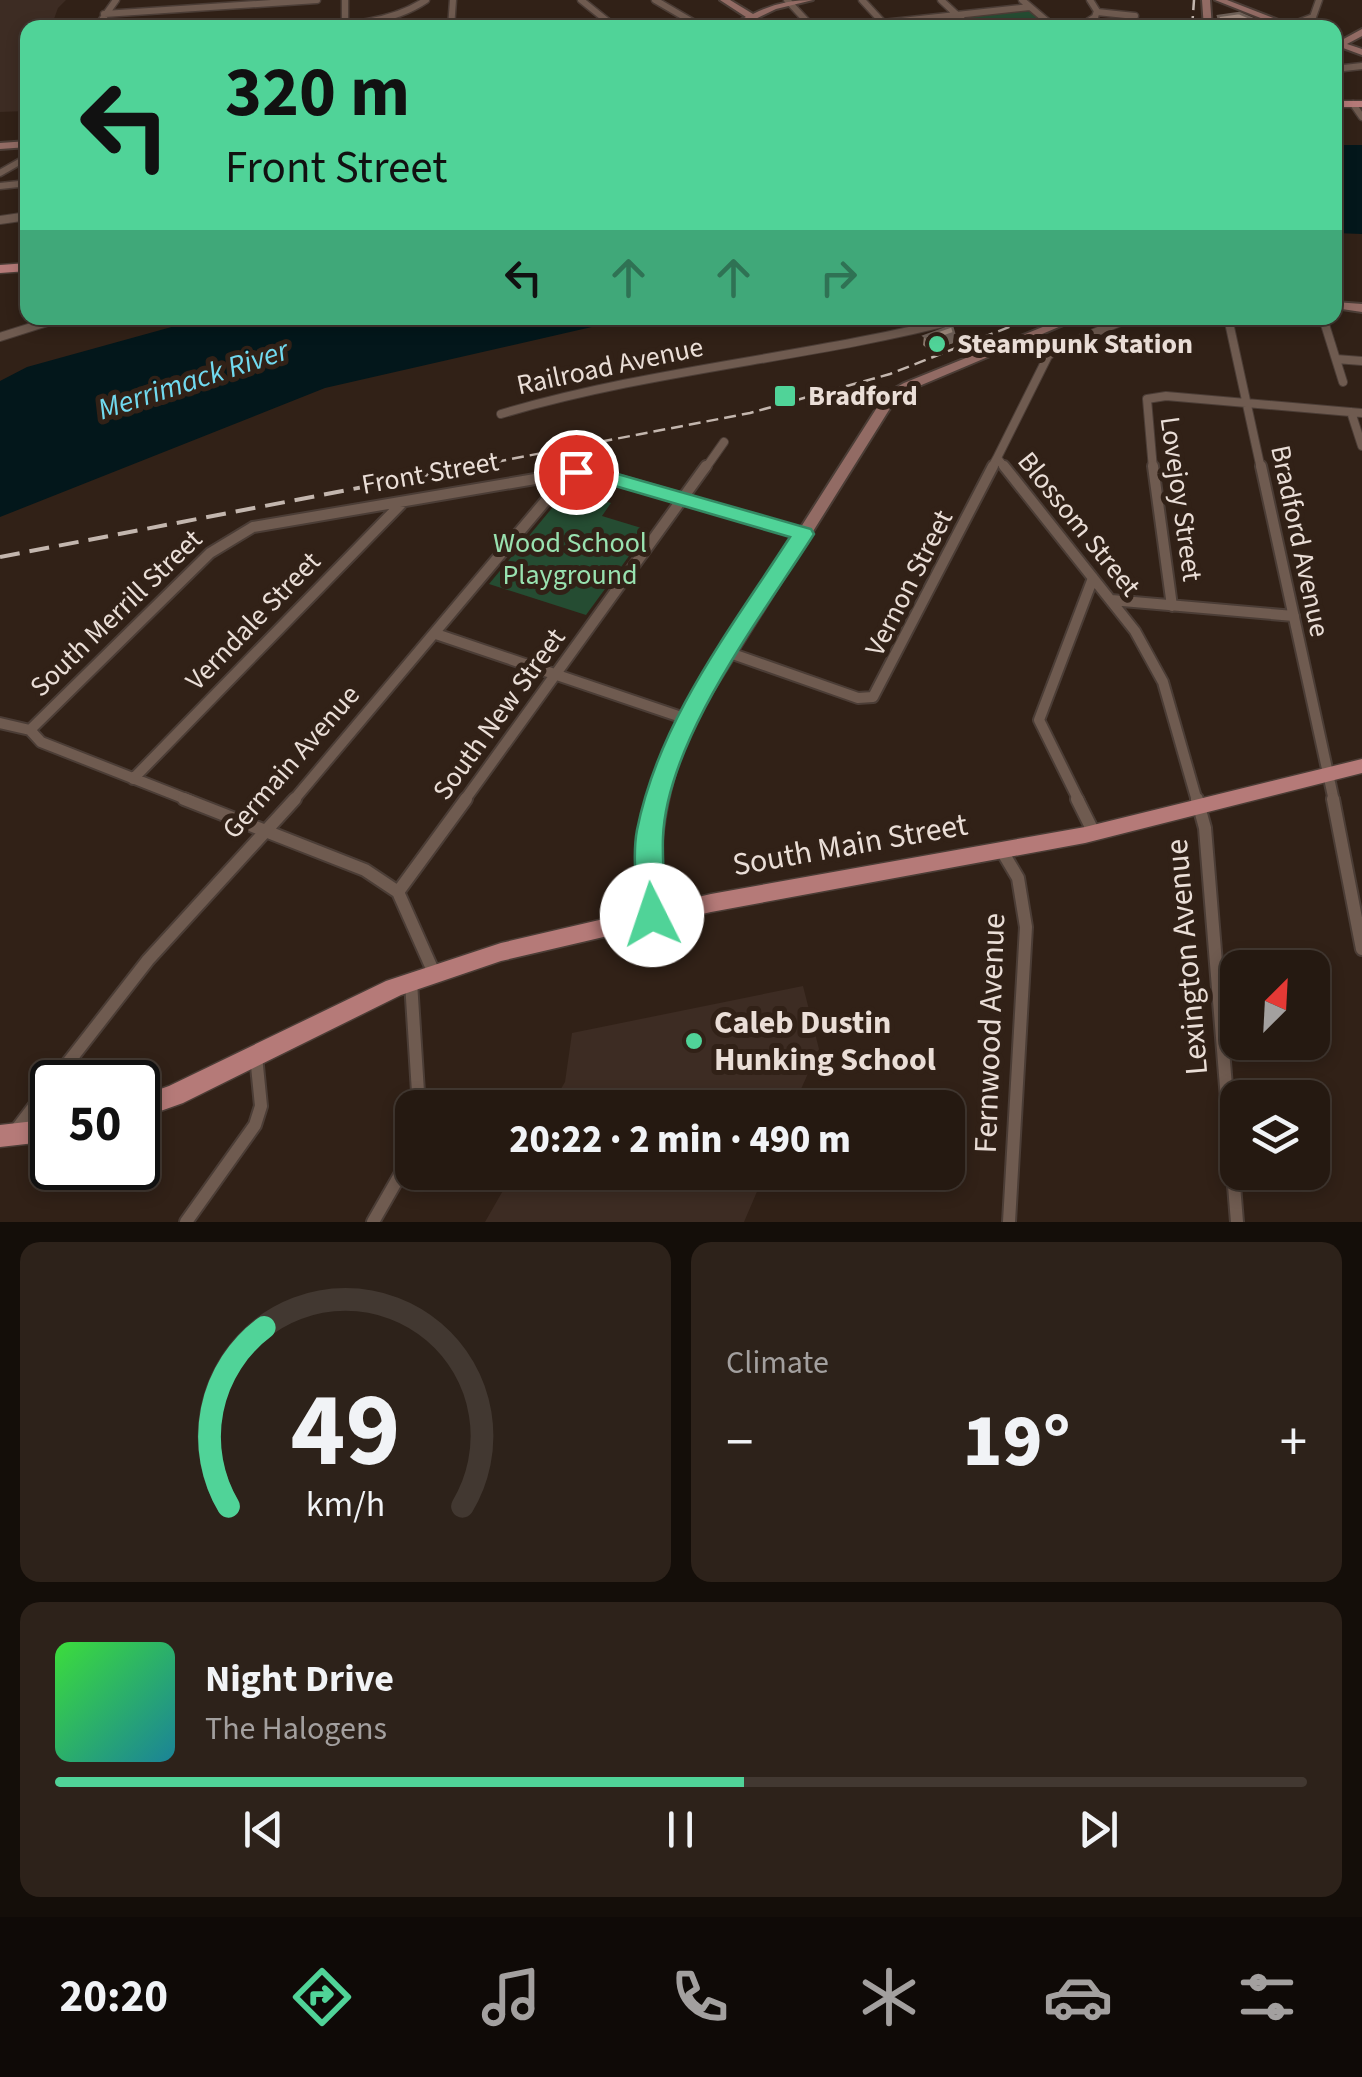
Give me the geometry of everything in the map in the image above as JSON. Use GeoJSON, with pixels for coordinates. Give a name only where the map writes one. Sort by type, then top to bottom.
{"type":"FeatureCollection","features":[{"type":"Feature","properties":{"kind":"main road"},"geometry":{"type":"LineString","coordinates":[[724,0],[752,17]]}},
{"type":"Feature","properties":{"kind":"main road"},"geometry":{"type":"LineString","coordinates":[[746,20],[789,2],[809,0]]}},
{"type":"Feature","properties":{"kind":"main road"},"geometry":{"type":"LineString","coordinates":[[1219,0],[1274,20]]}},
{"type":"Feature","properties":{"kind":"main road"},"geometry":{"type":"LineString","coordinates":[[652,915],[650,834],[665,772],[687,719],[894,394],[1057,325]]}},
{"type":"Feature","properties":{"kind":"main road","name":"South Main Street"},"geometry":{"type":"LineString","coordinates":[[160,1101],[411,982],[501,952],[652,915],[1094,833],[1362,766]]}},
{"type":"Feature","properties":{"kind":"street"},"geometry":{"type":"LineString","coordinates":[[101,20],[116,0]]}},
{"type":"Feature","properties":{"kind":"street"},"geometry":{"type":"LineString","coordinates":[[104,14],[317,0]]}},
{"type":"Feature","properties":{"kind":"street"},"geometry":{"type":"LineString","coordinates":[[367,20],[401,12],[426,0]]}},
{"type":"Feature","properties":{"kind":"street"},"geometry":{"type":"LineString","coordinates":[[582,0],[606,20]]}},
{"type":"Feature","properties":{"kind":"street"},"geometry":{"type":"LineString","coordinates":[[655,0],[689,20]]}},
{"type":"Feature","properties":{"kind":"street"},"geometry":{"type":"LineString","coordinates":[[862,0],[881,20]]}},
{"type":"Feature","properties":{"kind":"street"},"geometry":{"type":"LineString","coordinates":[[941,0],[962,20]]}},
{"type":"Feature","properties":{"kind":"street"},"geometry":{"type":"LineString","coordinates":[[1022,0],[1045,20]]}},
{"type":"Feature","properties":{"kind":"street"},"geometry":{"type":"LineString","coordinates":[[1090,0],[1096,12]]}},
{"type":"Feature","properties":{"kind":"street"},"geometry":{"type":"LineString","coordinates":[[922,20],[1030,7]]}},
{"type":"Feature","properties":{"kind":"street"},"geometry":{"type":"LineString","coordinates":[[1096,12],[1134,16]]}},
{"type":"Feature","properties":{"kind":"street"},"geometry":{"type":"LineString","coordinates":[[1090,20],[1096,12]]}},
{"type":"Feature","properties":{"kind":"street"},"geometry":{"type":"LineString","coordinates":[[1245,18],[1257,14]]}},
{"type":"Feature","properties":{"kind":"street"},"geometry":{"type":"LineString","coordinates":[[1357,104],[1362,117]]}},
{"type":"Feature","properties":{"kind":"street"},"geometry":{"type":"LineString","coordinates":[[0,336],[37,325]]}},
{"type":"Feature","properties":{"kind":"street","name":"Railroad Avenue"},"geometry":{"type":"LineString","coordinates":[[501,414],[617,384],[865,344],[937,325]]}},
{"type":"Feature","properties":{"kind":"street","name":"Blossom Street"},"geometry":{"type":"LineString","coordinates":[[1113,325],[1048,356],[998,458],[1148,652],[1163,682],[1197,808]]}},
{"type":"Feature","properties":{"kind":"street","name":"Bradford Avenue"},"geometry":{"type":"LineString","coordinates":[[1230,325],[1329,774],[1362,949]]}},
{"type":"Feature","properties":{"kind":"street"},"geometry":{"type":"LineString","coordinates":[[1326,325],[1342,382]]}},
{"type":"Feature","properties":{"kind":"street"},"geometry":{"type":"LineString","coordinates":[[1336,358],[1362,360]]}},
{"type":"Feature","properties":{"kind":"street","name":"Lovejoy Street"},"geometry":{"type":"LineString","coordinates":[[1172,606],[1145,408],[1148,399],[1166,396],[1247,403]]}},
{"type":"Feature","properties":{"kind":"street"},"geometry":{"type":"LineString","coordinates":[[1247,403],[1356,412],[1362,446]]}},
{"type":"Feature","properties":{"kind":"street","name":"South New Street"},"geometry":{"type":"LineString","coordinates":[[398,892],[724,442]]}},
{"type":"Feature","properties":{"kind":"street","name":"Vernon Street"},"geometry":{"type":"LineString","coordinates":[[727,652],[858,698],[873,696],[998,458]]}},
{"type":"Feature","properties":{"kind":"street","name":"Front Street"},"geometry":{"type":"LineString","coordinates":[[238,532],[270,523],[562,473],[600,475],[803,534]]}},
{"type":"Feature","properties":{"kind":"street","name":"Germain Avenue"},"geometry":{"type":"LineString","coordinates":[[71,1060],[148,960],[267,832],[548,501],[563,480],[562,473]]}},
{"type":"Feature","properties":{"kind":"street","name":"Verndale Street"},"geometry":{"type":"LineString","coordinates":[[133,779],[379,522],[409,500]]}},
{"type":"Feature","properties":{"kind":"street","name":"South Merrill Street"},"geometry":{"type":"LineString","coordinates":[[30,730],[210,553],[238,532]]}},
{"type":"Feature","properties":{"kind":"street"},"geometry":{"type":"LineString","coordinates":[[1093,578],[1040,720],[1094,833]]}},
{"type":"Feature","properties":{"kind":"street"},"geometry":{"type":"LineString","coordinates":[[1111,600],[1294,616]]}},
{"type":"Feature","properties":{"kind":"street"},"geometry":{"type":"LineString","coordinates":[[436,634],[687,719]]}},
{"type":"Feature","properties":{"kind":"street"},"geometry":{"type":"LineString","coordinates":[[0,722],[30,730],[42,742],[365,870],[398,892],[434,973]]}},
{"type":"Feature","properties":{"kind":"street","name":"Lexington Avenue"},"geometry":{"type":"LineString","coordinates":[[1197,808],[1205,828],[1210,870],[1237,1222]]}},
{"type":"Feature","properties":{"kind":"street","name":"Fernwood Avenue"},"geometry":{"type":"LineString","coordinates":[[1002,851],[1018,878],[1026,926],[1009,1222]]}},
{"type":"Feature","properties":{"kind":"street"},"geometry":{"type":"LineString","coordinates":[[411,982],[418,1090]]}},
{"type":"Feature","properties":{"kind":"street"},"geometry":{"type":"LineString","coordinates":[[186,1222],[255,1126],[261,1106],[256,1056]]}},
{"type":"Feature","properties":{"kind":"street","name":"Germain Avenue"},"geometry":{"type":"LineString","coordinates":[[6,1135],[30,1108]]}},
{"type":"Feature","properties":{"kind":"street"},"geometry":{"type":"LineString","coordinates":[[373,1222],[395,1184]]}},
{"type":"Feature","properties":{"kind":"shaded area"},"geometry":{"type":"Polygon","coordinates":[[[0,0],[66,0],[54,20],[20,20],[20,111],[0,112],[0,0]]]}},
{"type":"Feature","properties":{"kind":"shaded area","name":"Caleb Dustin Hunking School"},"geometry":{"type":"Polygon","coordinates":[[[803,986],[819,1049],[801,1090],[560,1090],[565,1082],[572,1033],[803,986]]]}},
{"type":"Feature","properties":{"kind":"shaded area"},"geometry":{"type":"Polygon","coordinates":[[[503,1190],[758,1190],[744,1222],[485,1222],[503,1190]]]}},
{"type":"Feature","properties":{"kind":"green space"},"geometry":{"type":"Polygon","coordinates":[[[1027,9],[1040,20],[970,20],[966,16],[1027,9]]]}},
{"type":"Feature","properties":{"kind":"green space","name":"Wood School Playground"},"geometry":{"type":"Polygon","coordinates":[[[567,490],[611,503],[602,516],[648,530],[586,615],[489,584],[567,490]]]}},
{"type":"Feature","properties":{"kind":"water"},"geometry":{"type":"Polygon","coordinates":[[[1342,145],[1362,145],[1362,234],[1342,233],[1342,145]]]}},
{"type":"Feature","properties":{"kind":"water","name":"Merrimack River"},"geometry":{"type":"Polygon","coordinates":[[[179,325],[600,325],[325,388],[0,517],[0,381],[27,367],[179,325]]]}},
{"type":"Feature","properties":{"kind":"building"},"geometry":{"type":"Polygon","coordinates":[[[1239,13],[1256,20],[1219,20],[1218,16],[1239,13]]]}},
{"type":"Feature","properties":{"kind":"building"},"geometry":{"type":"Polygon","coordinates":[[[952,326],[954,333],[931,341],[924,336],[952,326]]]}},
{"type":"Feature","properties":{"kind":"railway"},"geometry":{"type":"LineString","coordinates":[[1193,20],[1194,0]]}},
{"type":"Feature","properties":{"kind":"railway"},"geometry":{"type":"LineString","coordinates":[[459,469],[750,413],[890,374],[1014,325]]}},
{"type":"Feature","properties":{"kind":"railway"},"geometry":{"type":"LineString","coordinates":[[0,557],[472,466]]}},
{"type":"Feature","properties":{"kind":"place","name":"Steampunk Station"},"geometry":{"type":"Point","coordinates":[937,344]}},
{"type":"Feature","properties":{"kind":"place","name":"Bradford"},"geometry":{"type":"Point","coordinates":[785,396]}},
{"type":"Feature","properties":{"kind":"place","name":"Caleb Dustin Hunking School"},"geometry":{"type":"Point","coordinates":[694,1041]}},
{"type":"Feature","properties":{"kind":"route"},"geometry":{"type":"LineString","coordinates":[[576,472],[600,475],[803,534],[712,675],[690,713],[665,772],[650,834],[652,915]]}}]}
